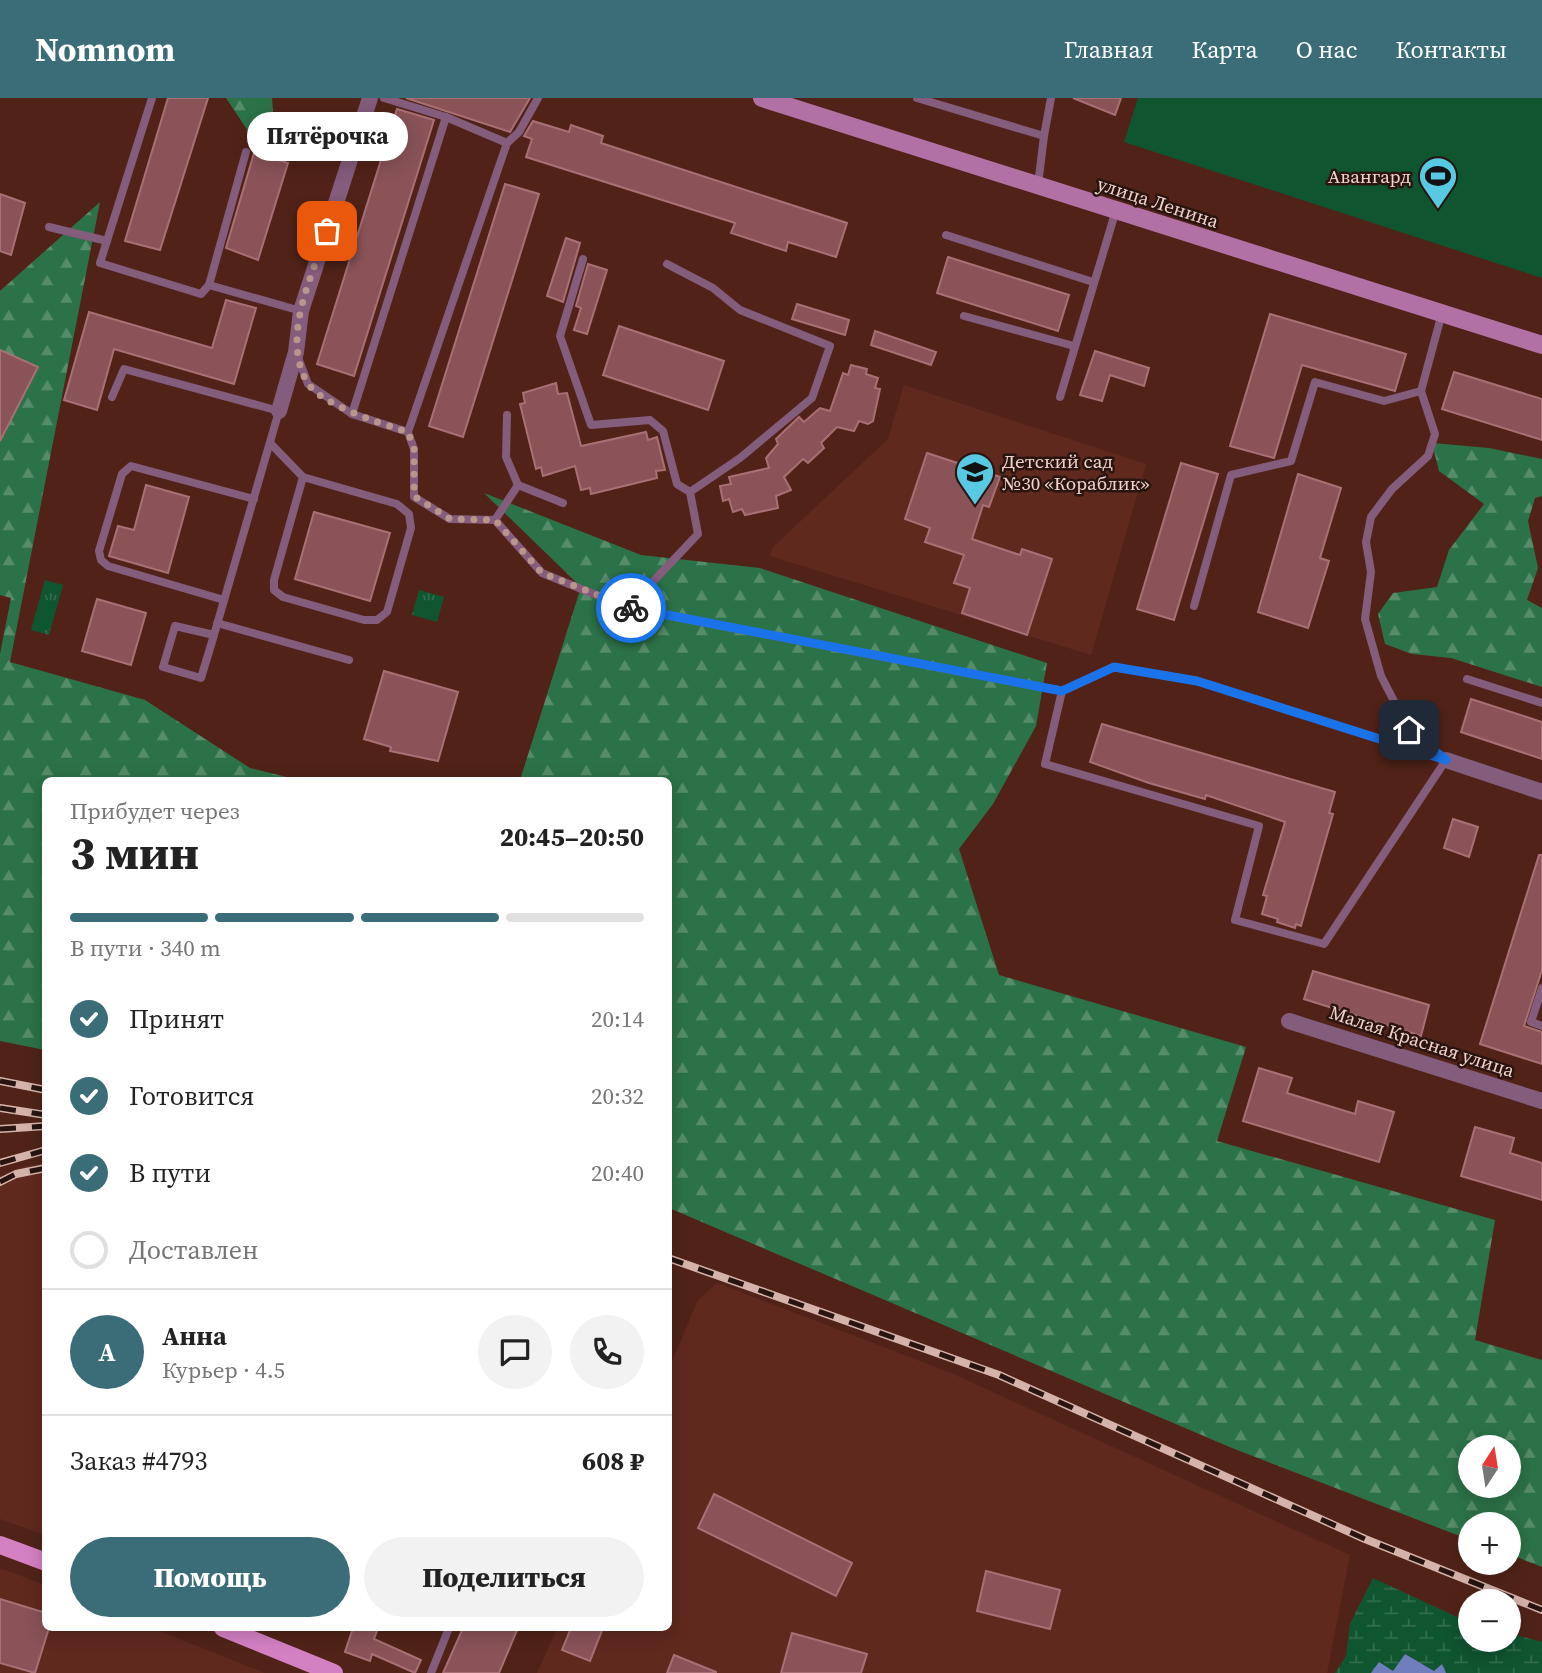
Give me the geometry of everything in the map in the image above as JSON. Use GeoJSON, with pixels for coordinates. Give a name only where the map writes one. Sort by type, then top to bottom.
{"type":"FeatureCollection","features":[{"type":"Feature","properties":{"kind":"main road","name":"улица Ленина"},"geometry":{"type":"LineString","coordinates":[[762,98],[795,103],[1038,186],[1542,345]]}},
{"type":"Feature","properties":{"kind":"main road"},"geometry":{"type":"LineString","coordinates":[[0,1545],[42,1561]]}},
{"type":"Feature","properties":{"kind":"main road"},"geometry":{"type":"LineString","coordinates":[[230,1631],[334,1673]]}},
{"type":"Feature","properties":{"kind":"street"},"geometry":{"type":"LineString","coordinates":[[279,411],[296,352],[301,311],[370,98]]}},
{"type":"Feature","properties":{"kind":"street"},"geometry":{"type":"LineString","coordinates":[[1446,760],[1542,792]]}},
{"type":"Feature","properties":{"kind":"street","name":"Малая Красная улица"},"geometry":{"type":"LineString","coordinates":[[1289,1021],[1542,1101]]}},
{"type":"Feature","properties":{"kind":"lane"},"geometry":{"type":"LineString","coordinates":[[152,98],[100,263],[201,294],[209,285],[246,152]]}},
{"type":"Feature","properties":{"kind":"lane"},"geometry":{"type":"LineString","coordinates":[[384,98],[446,117],[507,143]]}},
{"type":"Feature","properties":{"kind":"lane"},"geometry":{"type":"LineString","coordinates":[[538,98],[519,132],[507,143],[408,432],[414,449],[414,496],[450,519],[495,520],[542,573],[628,608],[1062,691],[1114,667],[1197,681],[1446,760]]}},
{"type":"Feature","properties":{"kind":"lane"},"geometry":{"type":"LineString","coordinates":[[917,98],[1044,136]]}},
{"type":"Feature","properties":{"kind":"lane"},"geometry":{"type":"LineString","coordinates":[[1038,186],[1051,98]]}},
{"type":"Feature","properties":{"kind":"lane"},"geometry":{"type":"LineString","coordinates":[[352,414],[446,117]]}},
{"type":"Feature","properties":{"kind":"lane"},"geometry":{"type":"LineString","coordinates":[[1060,397],[1116,210]]}},
{"type":"Feature","properties":{"kind":"lane"},"geometry":{"type":"LineString","coordinates":[[49,227],[107,241]]}},
{"type":"Feature","properties":{"kind":"lane"},"geometry":{"type":"LineString","coordinates":[[946,235],[1093,282]]}},
{"type":"Feature","properties":{"kind":"lane"},"geometry":{"type":"LineString","coordinates":[[583,259],[560,336],[591,425],[650,420],[663,431],[677,484],[690,492],[698,534],[628,608]]}},
{"type":"Feature","properties":{"kind":"lane"},"geometry":{"type":"LineString","coordinates":[[667,264],[713,288],[740,310],[830,346],[812,398],[740,458],[690,492]]}},
{"type":"Feature","properties":{"kind":"lane"},"geometry":{"type":"LineString","coordinates":[[209,285],[301,311]]}},
{"type":"Feature","properties":{"kind":"lane"},"geometry":{"type":"LineString","coordinates":[[1442,313],[1421,391],[1435,434],[1428,456],[1392,489],[1371,517],[1366,542],[1371,572],[1365,620],[1381,676],[1409,730],[1446,760]]}},
{"type":"Feature","properties":{"kind":"lane"},"geometry":{"type":"LineString","coordinates":[[964,316],[1074,346]]}},
{"type":"Feature","properties":{"kind":"lane"},"geometry":{"type":"LineString","coordinates":[[296,352],[308,384],[352,414],[408,432]]}},
{"type":"Feature","properties":{"kind":"lane"},"geometry":{"type":"LineString","coordinates":[[112,397],[124,369],[279,411],[218,623],[201,678],[163,667],[174,626],[214,635]]}},
{"type":"Feature","properties":{"kind":"lane"},"geometry":{"type":"LineString","coordinates":[[1194,607],[1231,475],[1291,461],[1315,382],[1384,401],[1421,391]]}},
{"type":"Feature","properties":{"kind":"lane"},"geometry":{"type":"LineString","coordinates":[[507,415],[506,457],[518,485],[563,503]]}},
{"type":"Feature","properties":{"kind":"lane"},"geometry":{"type":"LineString","coordinates":[[270,443],[303,477],[397,504],[409,514],[411,528],[387,612],[377,620],[364,620],[283,597],[274,590],[274,580],[303,477]]}},
{"type":"Feature","properties":{"kind":"lane"},"geometry":{"type":"LineString","coordinates":[[224,600],[103,563],[99,551],[122,474],[127,467],[137,466],[254,499]]}},
{"type":"Feature","properties":{"kind":"lane"},"geometry":{"type":"LineString","coordinates":[[495,520],[518,485]]}},
{"type":"Feature","properties":{"kind":"lane"},"geometry":{"type":"LineString","coordinates":[[218,623],[349,660]]}},
{"type":"Feature","properties":{"kind":"lane"},"geometry":{"type":"LineString","coordinates":[[1467,679],[1542,703]]}},
{"type":"Feature","properties":{"kind":"lane"},"geometry":{"type":"LineString","coordinates":[[1062,691],[1045,764],[1259,826],[1234,919],[1324,944],[1446,760]]}},
{"type":"Feature","properties":{"kind":"lane"},"geometry":{"type":"LineString","coordinates":[[1542,988],[1531,1023],[1542,1026]]}},
{"type":"Feature","properties":{"kind":"lane"},"geometry":{"type":"LineString","coordinates":[[431,1673],[448,1631]]}},
{"type":"Feature","properties":{"kind":"shaded area","name":"Детский сад №30 «Кораблик»"},"geometry":{"type":"Polygon","coordinates":[[[904,385],[1146,464],[1091,655],[770,556],[773,547],[888,439],[904,385]]]}},
{"type":"Feature","properties":{"kind":"shaded area"},"geometry":{"type":"Polygon","coordinates":[[[42,1164],[42,1534],[0,1519],[0,1176],[26,1166],[42,1164]]]}},
{"type":"Feature","properties":{"kind":"shaded area"},"geometry":{"type":"Polygon","coordinates":[[[717,1283],[951,1373],[1350,1555],[1327,1673],[537,1673],[556,1631],[672,1631],[672,1361],[698,1300],[717,1283]]]}},
{"type":"Feature","properties":{"kind":"shaded area"},"geometry":{"type":"Polygon","coordinates":[[[0,1568],[42,1584],[42,1631],[160,1631],[265,1673],[0,1673],[0,1568]]]}},
{"type":"Feature","properties":{"kind":"green space"},"geometry":{"type":"Polygon","coordinates":[[[226,98],[272,98],[273,111],[266,129],[250,134],[226,98]]]}},
{"type":"Feature","properties":{"kind":"green space","name":"Авангард"},"geometry":{"type":"Polygon","coordinates":[[[1138,98],[1542,98],[1542,278],[1124,142],[1138,98]]]}},
{"type":"Feature","properties":{"kind":"green space"},"geometry":{"type":"Polygon","coordinates":[[[100,202],[10,662],[145,700],[250,768],[287,777],[42,777],[42,1049],[0,1041],[0,654],[11,598],[0,595],[0,291],[100,202]]]}},
{"type":"Feature","properties":{"kind":"green space"},"geometry":{"type":"Polygon","coordinates":[[[1432,443],[1489,448],[1542,459],[1542,496],[1535,498],[1528,521],[1538,568],[1527,600],[1542,608],[1542,687],[1451,658],[1412,654],[1385,644],[1378,614],[1393,593],[1437,587],[1449,550],[1484,504],[1439,471],[1432,443]]]}},
{"type":"Feature","properties":{"kind":"green space"},"geometry":{"type":"Polygon","coordinates":[[[484,493],[641,555],[760,568],[1047,663],[1036,726],[993,804],[959,849],[999,975],[1246,1047],[1217,1141],[1495,1220],[1475,1340],[1542,1360],[1542,1567],[1521,1559],[1521,1512],[1458,1512],[1458,1535],[1232,1448],[672,1209],[672,777],[521,777],[581,587],[484,493]]]}},
{"type":"Feature","properties":{"kind":"green space"},"geometry":{"type":"Polygon","coordinates":[[[45,580],[63,585],[49,635],[31,630],[45,580]]]}},
{"type":"Feature","properties":{"kind":"green space"},"geometry":{"type":"Polygon","coordinates":[[[419,590],[444,597],[437,622],[412,615],[419,590]]]}},
{"type":"Feature","properties":{"kind":"green space"},"geometry":{"type":"Polygon","coordinates":[[[1373,1578],[1458,1617],[1458,1652],[1521,1652],[1521,1636],[1542,1642],[1542,1673],[1335,1673],[1346,1656],[1350,1624],[1373,1578]]]}},
{"type":"Feature","properties":{"kind":"water"},"geometry":{"type":"Polygon","coordinates":[[[1405,1654],[1434,1671],[1442,1664],[1446,1673],[1371,1673],[1379,1662],[1393,1671],[1405,1654]]]}},
{"type":"Feature","properties":{"kind":"building"},"geometry":{"type":"Polygon","coordinates":[[[168,98],[208,98],[160,250],[125,241],[168,98]]]}},
{"type":"Feature","properties":{"kind":"building"},"geometry":{"type":"Polygon","coordinates":[[[406,98],[530,98],[510,132],[406,98]]]}},
{"type":"Feature","properties":{"kind":"building"},"geometry":{"type":"Polygon","coordinates":[[[1073,98],[1121,98],[1115,115],[1073,98]]]}},
{"type":"Feature","properties":{"kind":"building"},"geometry":{"type":"Polygon","coordinates":[[[397,109],[434,120],[354,376],[317,364],[397,109]]]}},
{"type":"Feature","properties":{"kind":"building"},"geometry":{"type":"Polygon","coordinates":[[[533,121],[569,132],[571,125],[603,136],[601,143],[847,223],[836,257],[788,242],[786,251],[731,233],[735,223],[526,157],[532,139],[524,136],[533,121]]]}},
{"type":"Feature","properties":{"kind":"building"},"geometry":{"type":"Polygon","coordinates":[[[254,153],[288,163],[258,260],[226,248],[254,153]]]}},
{"type":"Feature","properties":{"kind":"building"},"geometry":{"type":"Polygon","coordinates":[[[505,184],[539,194],[463,437],[429,426],[505,184]]]}},
{"type":"Feature","properties":{"kind":"building"},"geometry":{"type":"Polygon","coordinates":[[[0,194],[25,203],[11,255],[0,251],[0,194]]]}},
{"type":"Feature","properties":{"kind":"building"},"geometry":{"type":"Polygon","coordinates":[[[566,238],[580,243],[563,302],[547,296],[566,238]]]}},
{"type":"Feature","properties":{"kind":"building"},"geometry":{"type":"Polygon","coordinates":[[[948,257],[1069,295],[1058,331],[937,293],[948,257]]]}},
{"type":"Feature","properties":{"kind":"building"},"geometry":{"type":"Polygon","coordinates":[[[588,264],[607,270],[587,334],[574,330],[581,308],[576,306],[588,264]]]}},
{"type":"Feature","properties":{"kind":"building"},"geometry":{"type":"Polygon","coordinates":[[[226,300],[256,308],[234,384],[114,349],[97,410],[64,400],[89,312],[212,348],[226,300]]]}},
{"type":"Feature","properties":{"kind":"building"},"geometry":{"type":"Polygon","coordinates":[[[797,304],[849,320],[845,335],[792,319],[797,304]]]}},
{"type":"Feature","properties":{"kind":"building"},"geometry":{"type":"Polygon","coordinates":[[[1270,314],[1406,354],[1395,391],[1302,365],[1274,458],[1230,446],[1270,314]]]}},
{"type":"Feature","properties":{"kind":"building"},"geometry":{"type":"Polygon","coordinates":[[[619,326],[724,361],[708,410],[603,375],[619,326]]]}},
{"type":"Feature","properties":{"kind":"building"},"geometry":{"type":"Polygon","coordinates":[[[875,331],[936,352],[931,365],[871,345],[875,331]]]}},
{"type":"Feature","properties":{"kind":"building"},"geometry":{"type":"Polygon","coordinates":[[[0,350],[38,367],[0,441],[0,350]]]}},
{"type":"Feature","properties":{"kind":"building"},"geometry":{"type":"Polygon","coordinates":[[[1095,351],[1149,368],[1144,386],[1110,375],[1102,401],[1080,395],[1095,351]]]}},
{"type":"Feature","properties":{"kind":"building"},"geometry":{"type":"Polygon","coordinates":[[[851,365],[867,369],[866,374],[878,378],[875,388],[880,389],[873,421],[868,424],[859,421],[854,431],[837,427],[821,443],[824,448],[808,463],[803,459],[784,477],[791,490],[776,496],[778,508],[745,515],[742,509],[733,512],[729,499],[723,501],[720,486],[731,484],[729,477],[769,468],[766,458],[778,444],[776,439],[799,417],[804,422],[820,408],[830,411],[843,373],[848,375],[851,365]]]}},
{"type":"Feature","properties":{"kind":"building"},"geometry":{"type":"Polygon","coordinates":[[[1454,372],[1542,399],[1542,440],[1442,409],[1454,372]]]}},
{"type":"Feature","properties":{"kind":"building"},"geometry":{"type":"Polygon","coordinates":[[[556,383],[558,394],[567,393],[581,446],[646,432],[648,440],[657,437],[665,470],[656,471],[657,478],[591,494],[590,488],[581,490],[575,466],[543,476],[541,467],[536,469],[520,404],[525,403],[523,393],[556,383]]]}},
{"type":"Feature","properties":{"kind":"building"},"geometry":{"type":"Polygon","coordinates":[[[927,453],[1000,477],[989,507],[983,505],[972,539],[1020,555],[1022,549],[1052,559],[1027,635],[962,613],[970,588],[954,583],[964,555],[925,542],[930,528],[905,519],[927,453]]]}},
{"type":"Feature","properties":{"kind":"building"},"geometry":{"type":"Polygon","coordinates":[[[1181,463],[1218,474],[1174,620],[1137,609],[1181,463]]]}},
{"type":"Feature","properties":{"kind":"building"},"geometry":{"type":"Polygon","coordinates":[[[1298,474],[1341,488],[1320,558],[1329,561],[1308,628],[1258,612],[1298,474]]]}},
{"type":"Feature","properties":{"kind":"building"},"geometry":{"type":"Polygon","coordinates":[[[146,485],[189,497],[168,573],[109,556],[118,526],[134,530],[146,485]]]}},
{"type":"Feature","properties":{"kind":"building"},"geometry":{"type":"Polygon","coordinates":[[[314,512],[390,533],[370,601],[295,579],[314,512]]]}},
{"type":"Feature","properties":{"kind":"building"},"geometry":{"type":"Polygon","coordinates":[[[97,599],[146,613],[131,665],[82,651],[97,599]]]}},
{"type":"Feature","properties":{"kind":"building"},"geometry":{"type":"Polygon","coordinates":[[[384,671],[458,692],[438,761],[390,751],[391,747],[364,739],[384,671]]]}},
{"type":"Feature","properties":{"kind":"building"},"geometry":{"type":"Polygon","coordinates":[[[1471,699],[1542,722],[1542,759],[1461,732],[1471,699]]]}},
{"type":"Feature","properties":{"kind":"building"},"geometry":{"type":"Polygon","coordinates":[[[1102,724],[1335,792],[1329,813],[1333,814],[1301,926],[1296,924],[1295,928],[1262,914],[1267,896],[1263,895],[1285,822],[1206,795],[1205,799],[1149,783],[1090,762],[1102,724]]]}},
{"type":"Feature","properties":{"kind":"building"},"geometry":{"type":"Polygon","coordinates":[[[1453,819],[1478,827],[1469,857],[1444,848],[1453,819]]]}},
{"type":"Feature","properties":{"kind":"building"},"geometry":{"type":"Polygon","coordinates":[[[1539,855],[1542,855],[1542,970],[1524,1026],[1542,1032],[1542,1064],[1480,1044],[1539,855]]]}},
{"type":"Feature","properties":{"kind":"building"},"geometry":{"type":"Polygon","coordinates":[[[1313,971],[1429,1005],[1421,1036],[1304,999],[1313,971]]]}},
{"type":"Feature","properties":{"kind":"building"},"geometry":{"type":"Polygon","coordinates":[[[1259,1068],[1292,1078],[1287,1093],[1355,1114],[1358,1101],[1394,1112],[1379,1162],[1243,1121],[1259,1068]]]}},
{"type":"Feature","properties":{"kind":"building"},"geometry":{"type":"Polygon","coordinates":[[[1475,1127],[1514,1138],[1510,1153],[1542,1163],[1542,1200],[1461,1176],[1475,1127]]]}},
{"type":"Feature","properties":{"kind":"building"},"geometry":{"type":"Polygon","coordinates":[[[714,1494],[852,1563],[836,1596],[698,1528],[714,1494]]]}},
{"type":"Feature","properties":{"kind":"building"},"geometry":{"type":"Polygon","coordinates":[[[986,1571],[1060,1590],[1050,1629],[977,1611],[986,1571]]]}},
{"type":"Feature","properties":{"kind":"building"},"geometry":{"type":"Polygon","coordinates":[[[0,1599],[42,1612],[42,1631],[48,1631],[35,1673],[0,1663],[0,1599]]]}},
{"type":"Feature","properties":{"kind":"building"},"geometry":{"type":"Polygon","coordinates":[[[352,1631],[377,1631],[374,1639],[421,1660],[415,1673],[372,1654],[370,1661],[345,1652],[352,1631]]]}},
{"type":"Feature","properties":{"kind":"building"},"geometry":{"type":"Polygon","coordinates":[[[462,1631],[517,1631],[499,1673],[443,1673],[462,1631]]]}},
{"type":"Feature","properties":{"kind":"building"},"geometry":{"type":"Polygon","coordinates":[[[570,1631],[602,1631],[590,1661],[562,1650],[570,1631]]]}},
{"type":"Feature","properties":{"kind":"building"},"geometry":{"type":"Polygon","coordinates":[[[792,1633],[867,1654],[861,1673],[781,1673],[792,1633]]]}},
{"type":"Feature","properties":{"kind":"building"},"geometry":{"type":"Polygon","coordinates":[[[674,1655],[716,1672],[716,1673],[667,1673],[674,1655]]]}},
{"type":"Feature","properties":{"kind":"railway"},"geometry":{"type":"LineString","coordinates":[[0,1081],[42,1089]]}},
{"type":"Feature","properties":{"kind":"railway"},"geometry":{"type":"LineString","coordinates":[[0,1108],[42,1114]]}},
{"type":"Feature","properties":{"kind":"railway"},"geometry":{"type":"LineString","coordinates":[[0,1129],[42,1126]]}},
{"type":"Feature","properties":{"kind":"railway"},"geometry":{"type":"LineString","coordinates":[[0,1163],[42,1151]]}},
{"type":"Feature","properties":{"kind":"railway"},"geometry":{"type":"LineString","coordinates":[[0,1182],[16,1174],[42,1169]]}},
{"type":"Feature","properties":{"kind":"railway"},"geometry":{"type":"LineString","coordinates":[[672,1259],[999,1375],[1365,1539],[1542,1610]]}},
{"type":"Feature","properties":{"kind":"way so far"},"geometry":{"type":"LineString","coordinates":[[327,231],[301,311],[296,352],[308,384],[352,414],[408,432],[414,449],[414,496],[450,519],[495,520],[542,573],[631,608]]}},
{"type":"Feature","properties":{"kind":"place","name":"Авангард"},"geometry":{"type":"Point","coordinates":[1438,210]}},
{"type":"Feature","properties":{"kind":"place","name":"Пятёрочка"},"geometry":{"type":"Point","coordinates":[327,231]}},
{"type":"Feature","properties":{"kind":"place","name":"Детский сад №30 «Кораблик»"},"geometry":{"type":"Point","coordinates":[975,506]}},
{"type":"Feature","properties":{"kind":"route"},"geometry":{"type":"LineString","coordinates":[[631,608],[1062,691],[1114,667],[1197,681],[1446,760],[1409,730]]}}]}
